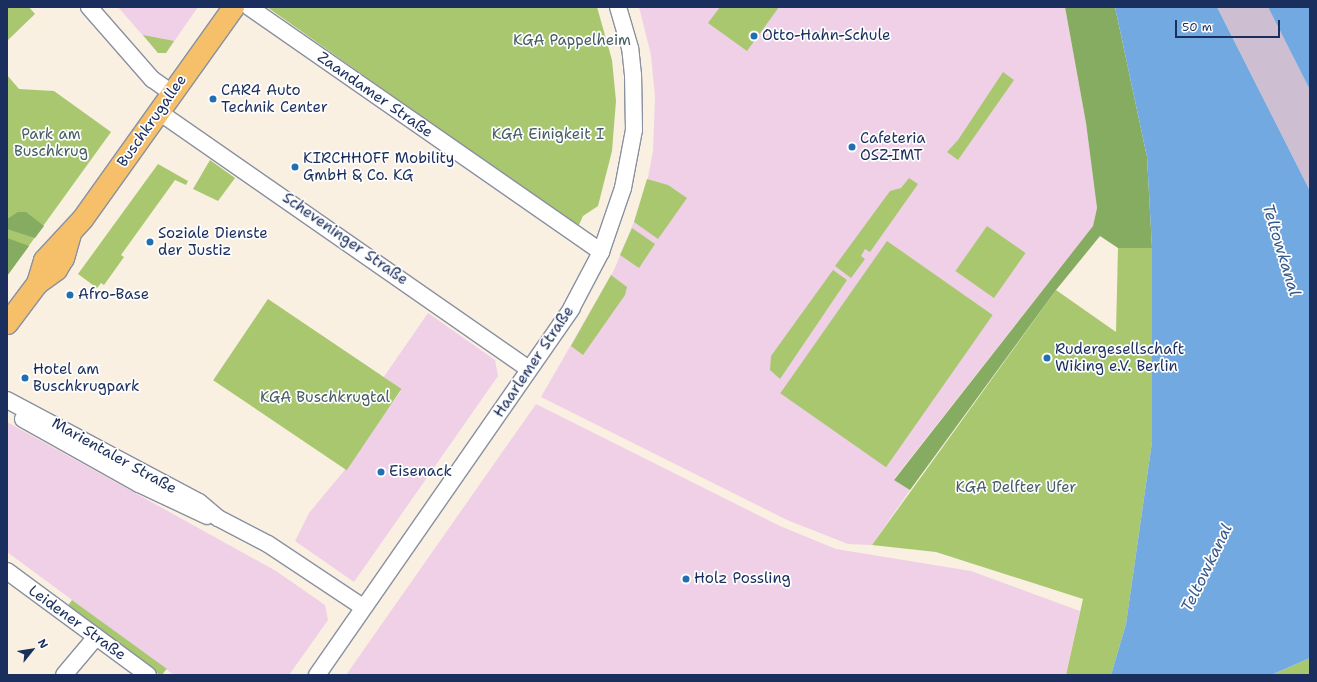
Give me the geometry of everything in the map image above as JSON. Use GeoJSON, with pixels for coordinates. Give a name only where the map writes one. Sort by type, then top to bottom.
{"type":"FeatureCollection","features":[{"type":"Feature","properties":{"kind":"main road","name":"Buschkrugallee"},"geometry":{"type":"LineString","coordinates":[[7,323],[38,283],[56,269],[63,258],[70,234],[233,7]]}},
{"type":"Feature","properties":{"kind":"street"},"geometry":{"type":"LineString","coordinates":[[89,7],[152,79],[172,93]]}},
{"type":"Feature","properties":{"kind":"street","name":"Zaandamer Straße"},"geometry":{"type":"LineString","coordinates":[[249,7],[601,252]]}},
{"type":"Feature","properties":{"kind":"street","name":"Haarlemer Straße"},"geometry":{"type":"LineString","coordinates":[[316,675],[571,309],[601,252],[623,188],[634,130],[632,68],[618,7]]}},
{"type":"Feature","properties":{"kind":"street","name":"Scheveninger Straße"},"geometry":{"type":"LineString","coordinates":[[159,112],[529,369]]}},
{"type":"Feature","properties":{"kind":"street","name":"Marientaler Straße"},"geometry":{"type":"LineString","coordinates":[[7,400],[199,502],[218,518],[268,544],[363,607]]}},
{"type":"Feature","properties":{"kind":"street","name":"Marientaler Straße"},"geometry":{"type":"LineString","coordinates":[[7,408],[139,484],[200,515],[218,518]]}},
{"type":"Feature","properties":{"kind":"street","name":"Leidener Straße"},"geometry":{"type":"LineString","coordinates":[[7,571],[148,675]]}},
{"type":"Feature","properties":{"kind":"street"},"geometry":{"type":"LineString","coordinates":[[64,675],[96,637]]}},
{"type":"Feature","properties":{"kind":"shaded area"},"geometry":{"type":"Polygon","coordinates":[[[118,7],[198,7],[166,53],[158,53],[118,7]]]}},
{"type":"Feature","properties":{"kind":"shaded area"},"geometry":{"type":"Polygon","coordinates":[[[639,7],[1065,7],[1086,123],[1097,208],[1093,226],[894,479],[910,490],[872,545],[848,544],[787,520],[541,397],[614,270],[634,222],[647,183],[653,151],[655,97],[651,55],[639,7]]]}},
{"type":"Feature","properties":{"kind":"shaded area"},"geometry":{"type":"Polygon","coordinates":[[[1217,7],[1268,7],[1310,90],[1310,191],[1217,7]]]}},
{"type":"Feature","properties":{"kind":"shaded area"},"geometry":{"type":"Polygon","coordinates":[[[428,313],[495,360],[498,376],[354,582],[295,541],[309,513],[343,472],[401,391],[383,378],[428,313]]]}},
{"type":"Feature","properties":{"kind":"shaded area"},"geometry":{"type":"Polygon","coordinates":[[[536,404],[780,526],[836,549],[971,571],[1080,611],[1066,675],[346,675],[536,404]]]}},
{"type":"Feature","properties":{"kind":"shaded area"},"geometry":{"type":"Polygon","coordinates":[[[7,422],[276,571],[325,605],[328,620],[289,675],[174,675],[7,552],[7,422]]]}},
{"type":"Feature","properties":{"kind":"green space"},"geometry":{"type":"Polygon","coordinates":[[[7,7],[29,7],[35,14],[7,41],[7,7]]]}},
{"type":"Feature","properties":{"kind":"green space","name":"KGA Einigkeit I"},"geometry":{"type":"Polygon","coordinates":[[[267,7],[597,7],[612,60],[616,101],[612,151],[598,206],[583,216],[578,227],[267,7]]]}},
{"type":"Feature","properties":{"kind":"green space"},"geometry":{"type":"Polygon","coordinates":[[[720,7],[779,7],[747,51],[708,23],[720,7]]]}},
{"type":"Feature","properties":{"kind":"green space"},"geometry":{"type":"Polygon","coordinates":[[[1065,7],[1115,7],[1147,157],[1152,248],[1118,248],[1100,236],[1056,290],[910,490],[894,480],[1093,226],[1097,208],[1086,123],[1065,7]]]}},
{"type":"Feature","properties":{"kind":"green space"},"geometry":{"type":"Polygon","coordinates":[[[143,35],[174,41],[166,53],[158,53],[143,35]]]}},
{"type":"Feature","properties":{"kind":"green space"},"geometry":{"type":"Polygon","coordinates":[[[1003,72],[1014,80],[958,160],[947,152],[958,140],[1003,72]]]}},
{"type":"Feature","properties":{"kind":"green space","name":"Park am Buschkrug"},"geometry":{"type":"Polygon","coordinates":[[[7,75],[19,89],[54,91],[111,132],[7,276],[7,75]]]}},
{"type":"Feature","properties":{"kind":"green space"},"geometry":{"type":"Polygon","coordinates":[[[210,160],[235,178],[218,201],[193,189],[210,160]]]}},
{"type":"Feature","properties":{"kind":"green space"},"geometry":{"type":"Polygon","coordinates":[[[158,164],[188,181],[186,185],[175,180],[121,255],[124,257],[104,285],[101,283],[97,288],[78,274],[158,164]]]}},
{"type":"Feature","properties":{"kind":"green space"},"geometry":{"type":"Polygon","coordinates":[[[909,178],[918,184],[870,252],[865,249],[861,256],[865,259],[851,278],[835,266],[890,191],[901,188],[909,178]]]}},
{"type":"Feature","properties":{"kind":"green space"},"geometry":{"type":"Polygon","coordinates":[[[647,179],[668,185],[687,198],[658,239],[634,222],[647,179]]]}},
{"type":"Feature","properties":{"kind":"green space"},"geometry":{"type":"Polygon","coordinates":[[[18,212],[26,212],[44,226],[35,238],[7,229],[7,219],[18,212]]]}},
{"type":"Feature","properties":{"kind":"green space"},"geometry":{"type":"Polygon","coordinates":[[[987,226],[1026,253],[994,298],[955,271],[987,226]]]}},
{"type":"Feature","properties":{"kind":"green space"},"geometry":{"type":"Polygon","coordinates":[[[632,228],[655,244],[639,268],[620,255],[632,228]]]}},
{"type":"Feature","properties":{"kind":"green space"},"geometry":{"type":"Polygon","coordinates":[[[7,238],[29,246],[7,276],[7,238]]]}},
{"type":"Feature","properties":{"kind":"green space"},"geometry":{"type":"Polygon","coordinates":[[[887,241],[993,315],[886,467],[780,393],[887,241]]]}},
{"type":"Feature","properties":{"kind":"green space","name":"KGA Delfter Ufer"},"geometry":{"type":"Polygon","coordinates":[[[1118,248],[1152,248],[1152,442],[1126,624],[1111,675],[1066,675],[1083,599],[936,552],[872,545],[1056,290],[1116,332],[1118,248]]]}},
{"type":"Feature","properties":{"kind":"green space"},"geometry":{"type":"Polygon","coordinates":[[[833,270],[847,280],[780,379],[770,370],[771,356],[833,270]]]}},
{"type":"Feature","properties":{"kind":"green space"},"geometry":{"type":"Polygon","coordinates":[[[611,275],[627,287],[625,295],[583,355],[571,346],[611,275]]]}},
{"type":"Feature","properties":{"kind":"green space","name":"KGA Buschkrugtal"},"geometry":{"type":"Polygon","coordinates":[[[268,299],[401,389],[347,470],[213,380],[268,299]]]}},
{"type":"Feature","properties":{"kind":"green space"},"geometry":{"type":"Polygon","coordinates":[[[72,600],[167,669],[162,675],[160,675],[67,607],[72,600]]]}},
{"type":"Feature","properties":{"kind":"green space"},"geometry":{"type":"Polygon","coordinates":[[[1310,658],[1310,675],[1271,675],[1310,658]]]}},
{"type":"Feature","properties":{"kind":"water","name":"Teltowkanal"},"geometry":{"type":"Polygon","coordinates":[[[1115,7],[1217,7],[1310,191],[1310,658],[1271,675],[1111,675],[1126,624],[1152,442],[1152,248],[1147,157],[1115,7]]]}},
{"type":"Feature","properties":{"kind":"water"},"geometry":{"type":"Polygon","coordinates":[[[1268,7],[1310,7],[1310,90],[1268,7]]]}},
{"type":"Feature","properties":{"kind":"place","name":"Otto-Hahn-Schule"},"geometry":{"type":"Point","coordinates":[754,36]}},
{"type":"Feature","properties":{"kind":"place","name":"CAR4 Auto Technik Center"},"geometry":{"type":"Point","coordinates":[213,99]}},
{"type":"Feature","properties":{"kind":"place","name":"Cafeteria OSZ-IMT"},"geometry":{"type":"Point","coordinates":[852,147]}},
{"type":"Feature","properties":{"kind":"place","name":"KIRCHHOFF Mobility GmbH & Co. KG"},"geometry":{"type":"Point","coordinates":[295,167]}},
{"type":"Feature","properties":{"kind":"place","name":"Soziale Dienste der Justiz"},"geometry":{"type":"Point","coordinates":[150,242]}},
{"type":"Feature","properties":{"kind":"place","name":"Afro-Base"},"geometry":{"type":"Point","coordinates":[70,295]}},
{"type":"Feature","properties":{"kind":"place","name":"Rudergesellschaft Wiking e.V. Berlin"},"geometry":{"type":"Point","coordinates":[1047,358]}},
{"type":"Feature","properties":{"kind":"place","name":"Hotel am Buschkrugpark"},"geometry":{"type":"Point","coordinates":[25,378]}},
{"type":"Feature","properties":{"kind":"place","name":"Eisenack"},"geometry":{"type":"Point","coordinates":[381,472]}},
{"type":"Feature","properties":{"kind":"place","name":"Holz Possling"},"geometry":{"type":"Point","coordinates":[686,579]}},
{"type":"Feature","properties":{"kind":"park label","name":"KGA Pappelheim"},"geometry":{"type":"Point","coordinates":[572,41]}}]}
